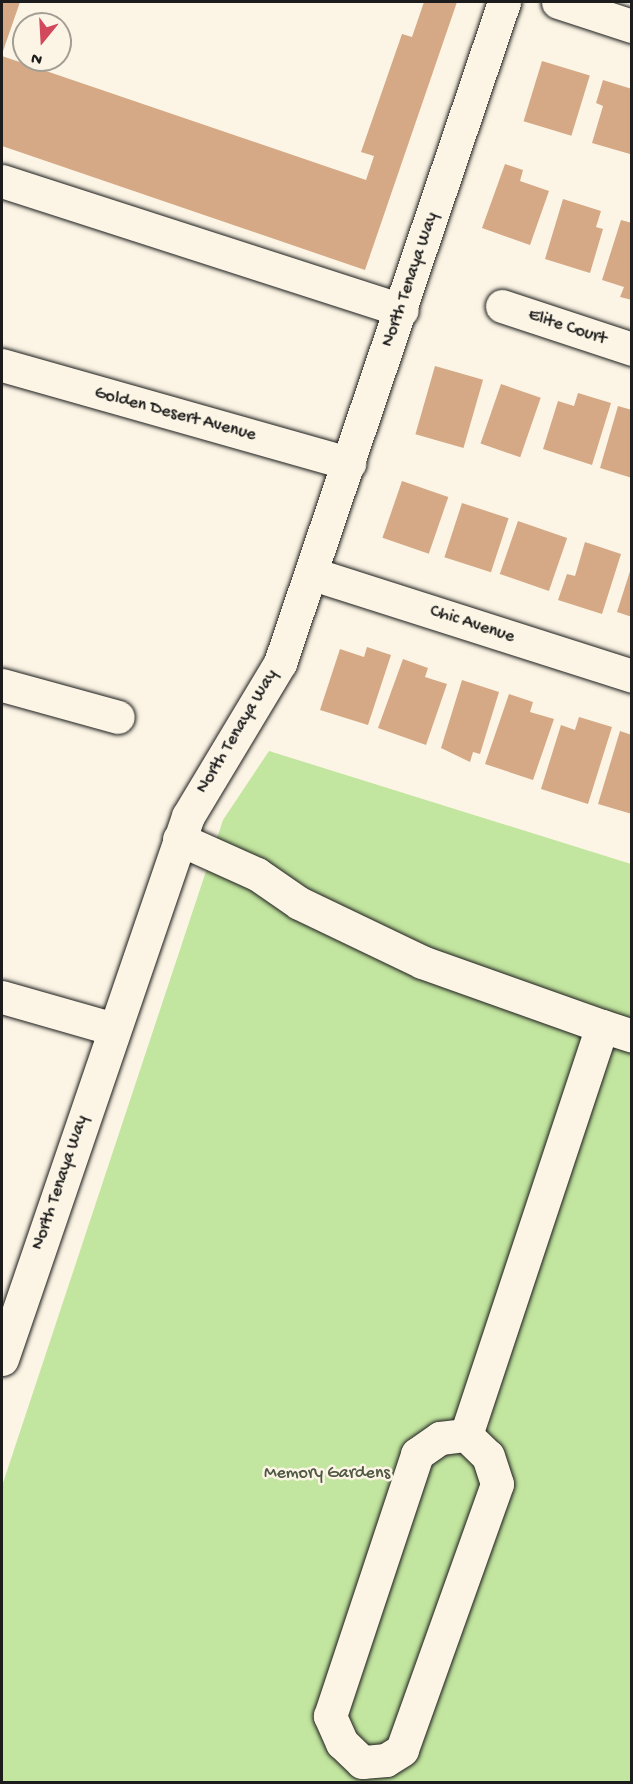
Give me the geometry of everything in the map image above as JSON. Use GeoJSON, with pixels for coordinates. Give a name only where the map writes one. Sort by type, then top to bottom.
{"type":"FeatureCollection","features":[{"type":"Feature","properties":{"kind":"main road","name":"North Tenaya Way"},"geometry":{"type":"LineString","coordinates":[[2,1359],[179,839],[201,791],[271,681],[313,574],[504,2]]}},
{"type":"Feature","properties":{"kind":"main road"},"geometry":{"type":"LineString","coordinates":[[558,2],[632,26]]}},
{"type":"Feature","properties":{"kind":"main road"},"geometry":{"type":"LineString","coordinates":[[2,181],[402,310]]}},
{"type":"Feature","properties":{"kind":"main road","name":"Elite Court"},"geometry":{"type":"LineString","coordinates":[[502,306],[632,349]]}},
{"type":"Feature","properties":{"kind":"main road","name":"Golden Desert Avenue"},"geometry":{"type":"LineString","coordinates":[[2,364],[349,463]]}},
{"type":"Feature","properties":{"kind":"main road","name":"Chic Avenue"},"geometry":{"type":"LineString","coordinates":[[313,574],[632,676]]}},
{"type":"Feature","properties":{"kind":"main road"},"geometry":{"type":"LineString","coordinates":[[2,685],[118,717]]}},
{"type":"Feature","properties":{"kind":"main road"},"geometry":{"type":"LineString","coordinates":[[179,839],[257,874],[299,903],[422,962],[617,1031],[466,1435]]}},
{"type":"Feature","properties":{"kind":"main road"},"geometry":{"type":"LineString","coordinates":[[2,997],[114,1029]]}},
{"type":"Feature","properties":{"kind":"main road"},"geometry":{"type":"LineString","coordinates":[[466,1435],[488,1456],[497,1484],[402,1750],[358,1772],[330,1716],[417,1454],[440,1438],[466,1435]]}},
{"type":"Feature","properties":{"kind":"green space","name":"Memory Gardens"},"geometry":{"type":"Polygon","coordinates":[[[269,751],[631,864],[631,1782],[2,1782],[2,1486],[223,820],[269,751]]]}},
{"type":"Feature","properties":{"kind":"building"},"geometry":{"type":"Polygon","coordinates":[[[2,2],[20,2],[17,12],[12,12],[12,25],[2,54],[2,2]]]}},
{"type":"Feature","properties":{"kind":"building"},"geometry":{"type":"Polygon","coordinates":[[[424,2],[457,2],[365,270],[2,146],[2,56],[12,59],[12,72],[49,72],[366,180],[374,156],[361,152],[402,34],[412,37],[424,2]]]}},
{"type":"Feature","properties":{"kind":"building"},"geometry":{"type":"Polygon","coordinates":[[[542,61],[590,76],[571,136],[524,121],[542,61]]]}},
{"type":"Feature","properties":{"kind":"building"},"geometry":{"type":"Polygon","coordinates":[[[603,80],[632,89],[630,154],[592,143],[603,106],[596,103],[603,80]]]}},
{"type":"Feature","properties":{"kind":"building"},"geometry":{"type":"Polygon","coordinates":[[[505,164],[523,170],[520,181],[549,191],[530,245],[482,228],[505,164]]]}},
{"type":"Feature","properties":{"kind":"building"},"geometry":{"type":"Polygon","coordinates":[[[563,199],[601,211],[596,227],[603,229],[590,273],[545,259],[563,199]]]}},
{"type":"Feature","properties":{"kind":"building"},"geometry":{"type":"Polygon","coordinates":[[[621,220],[632,223],[632,300],[620,297],[624,287],[602,280],[621,220]]]}},
{"type":"Feature","properties":{"kind":"building"},"geometry":{"type":"Polygon","coordinates":[[[435,366],[483,380],[463,448],[415,434],[435,366]]]}},
{"type":"Feature","properties":{"kind":"building"},"geometry":{"type":"Polygon","coordinates":[[[501,384],[541,398],[520,457],[480,444],[501,384]]]}},
{"type":"Feature","properties":{"kind":"building"},"geometry":{"type":"Polygon","coordinates":[[[578,393],[611,403],[592,465],[543,449],[558,401],[574,406],[578,393]]]}},
{"type":"Feature","properties":{"kind":"building"},"geometry":{"type":"Polygon","coordinates":[[[618,406],[632,410],[632,478],[600,468],[618,406]]]}},
{"type":"Feature","properties":{"kind":"building"},"geometry":{"type":"Polygon","coordinates":[[[402,481],[448,497],[429,554],[382,538],[402,481]]]}},
{"type":"Feature","properties":{"kind":"building"},"geometry":{"type":"Polygon","coordinates":[[[462,503],[509,518],[491,572],[444,557],[462,503]]]}},
{"type":"Feature","properties":{"kind":"building"},"geometry":{"type":"Polygon","coordinates":[[[518,521],[567,538],[549,591],[500,574],[518,521]]]}},
{"type":"Feature","properties":{"kind":"building"},"geometry":{"type":"Polygon","coordinates":[[[585,542],[621,554],[602,614],[558,600],[567,574],[575,576],[585,542]]]}},
{"type":"Feature","properties":{"kind":"building"},"geometry":{"type":"Polygon","coordinates":[[[632,568],[632,617],[617,612],[632,568]]]}},
{"type":"Feature","properties":{"kind":"building"},"geometry":{"type":"Polygon","coordinates":[[[367,647],[391,655],[368,725],[320,710],[340,649],[364,657],[367,647]]]}},
{"type":"Feature","properties":{"kind":"building"},"geometry":{"type":"Polygon","coordinates":[[[403,659],[428,668],[425,677],[447,684],[426,745],[378,728],[403,659]]]}},
{"type":"Feature","properties":{"kind":"building"},"geometry":{"type":"Polygon","coordinates":[[[462,680],[499,692],[480,754],[473,752],[470,762],[441,748],[462,680]]]}},
{"type":"Feature","properties":{"kind":"building"},"geometry":{"type":"Polygon","coordinates":[[[509,694],[533,702],[530,712],[554,719],[533,780],[485,764],[509,694]]]}},
{"type":"Feature","properties":{"kind":"building"},"geometry":{"type":"Polygon","coordinates":[[[579,717],[612,727],[588,804],[541,789],[561,725],[575,730],[579,717]]]}},
{"type":"Feature","properties":{"kind":"building"},"geometry":{"type":"Polygon","coordinates":[[[620,731],[632,735],[632,814],[598,804],[620,731]]]}}]}
